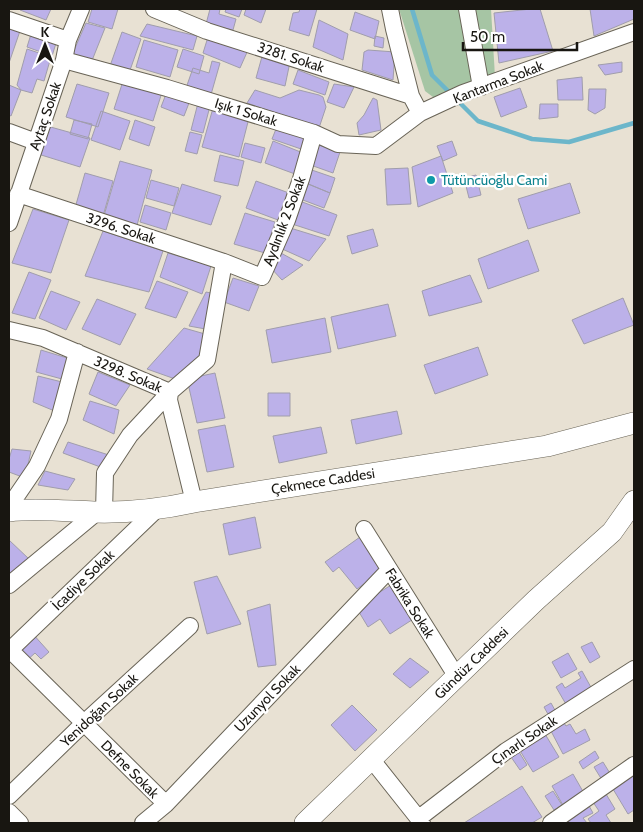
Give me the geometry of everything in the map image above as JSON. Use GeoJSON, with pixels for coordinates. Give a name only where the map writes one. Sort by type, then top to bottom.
{"type":"FeatureCollection","features":[{"type":"Feature","properties":{"kind":"main road","name":"Çekmece Caddesi"},"geometry":{"type":"LineString","coordinates":[[9,511],[100,512],[157,509],[547,446],[634,423]]}},
{"type":"Feature","properties":{"kind":"main road","name":"Gündüz Caddesi"},"geometry":{"type":"LineString","coordinates":[[305,823],[536,600],[612,532],[634,501]]}},
{"type":"Feature","properties":{"kind":"street","name":"Aytaç Sokak"},"geometry":{"type":"LineString","coordinates":[[9,218],[64,60],[68,40],[81,9]]}},
{"type":"Feature","properties":{"kind":"street","name":"3281. Sokak"},"geometry":{"type":"LineString","coordinates":[[154,9],[207,31],[411,96]]}},
{"type":"Feature","properties":{"kind":"street"},"geometry":{"type":"LineString","coordinates":[[390,9],[411,96],[420,114]]}},
{"type":"Feature","properties":{"kind":"street"},"geometry":{"type":"LineString","coordinates":[[466,9],[481,87]]}},
{"type":"Feature","properties":{"kind":"street"},"geometry":{"type":"LineString","coordinates":[[9,20],[68,40]]}},
{"type":"Feature","properties":{"kind":"street","name":"Kantarma Sokak"},"geometry":{"type":"LineString","coordinates":[[420,114],[463,93],[634,32]]}},
{"type":"Feature","properties":{"kind":"street","name":"Işık 1 Sokak"},"geometry":{"type":"LineString","coordinates":[[64,60],[167,88],[314,133],[338,144],[376,146],[420,114]]}},
{"type":"Feature","properties":{"kind":"street"},"geometry":{"type":"LineString","coordinates":[[9,132],[36,142]]}},
{"type":"Feature","properties":{"kind":"street","name":"Aydınlık 2 Sokak"},"geometry":{"type":"LineString","coordinates":[[224,262],[262,276],[287,220],[314,133]]}},
{"type":"Feature","properties":{"kind":"street","name":"3296. Sokak"},"geometry":{"type":"LineString","coordinates":[[18,194],[224,262]]}},
{"type":"Feature","properties":{"kind":"street"},"geometry":{"type":"LineString","coordinates":[[9,585],[100,512],[104,473],[130,435],[170,392],[207,360],[224,262]]}},
{"type":"Feature","properties":{"kind":"street","name":"3298. Sokak"},"geometry":{"type":"LineString","coordinates":[[9,330],[43,338],[170,392],[169,400],[194,502]]}},
{"type":"Feature","properties":{"kind":"street"},"geometry":{"type":"LineString","coordinates":[[9,507],[37,466],[59,420],[77,352]]}},
{"type":"Feature","properties":{"kind":"street","name":"İcadiye Sokak"},"geometry":{"type":"LineString","coordinates":[[9,650],[157,509]]}},
{"type":"Feature","properties":{"kind":"street","name":"Fabrika Sokak"},"geometry":{"type":"LineString","coordinates":[[364,530],[457,677]]}},
{"type":"Feature","properties":{"kind":"street","name":"Uzunyol Sokak"},"geometry":{"type":"LineString","coordinates":[[143,823],[166,804],[389,570]]}},
{"type":"Feature","properties":{"kind":"street","name":"Yenidoğan Sokak"},"geometry":{"type":"LineString","coordinates":[[9,796],[84,723],[190,626]]}},
{"type":"Feature","properties":{"kind":"street","name":"Defne Sokak"},"geometry":{"type":"LineString","coordinates":[[9,650],[166,804]]}},
{"type":"Feature","properties":{"kind":"street","name":"Çınarlı Sokak"},"geometry":{"type":"LineString","coordinates":[[421,821],[506,751],[634,669]]}},
{"type":"Feature","properties":{"kind":"street"},"geometry":{"type":"LineString","coordinates":[[372,760],[421,821]]}},
{"type":"Feature","properties":{"kind":"street"},"geometry":{"type":"LineString","coordinates":[[551,823],[634,765]]}},
{"type":"Feature","properties":{"kind":"street"},"geometry":{"type":"LineString","coordinates":[[9,812],[20,823]]}},
{"type":"Feature","properties":{"kind":"green space"},"geometry":{"type":"Polygon","coordinates":[[[399,9],[491,9],[495,77],[437,100],[425,91],[399,9]]]}},
{"type":"Feature","properties":{"kind":"building"},"geometry":{"type":"Polygon","coordinates":[[[21,9],[51,9],[46,20],[21,9]]]}},
{"type":"Feature","properties":{"kind":"building"},"geometry":{"type":"Polygon","coordinates":[[[92,9],[118,9],[112,29],[88,22],[92,9]]]}},
{"type":"Feature","properties":{"kind":"building"},"geometry":{"type":"Polygon","coordinates":[[[210,9],[220,9],[219,14],[236,19],[233,30],[206,24],[210,9]]]}},
{"type":"Feature","properties":{"kind":"building"},"geometry":{"type":"Polygon","coordinates":[[[226,9],[242,9],[239,17],[225,12],[226,9]]]}},
{"type":"Feature","properties":{"kind":"building"},"geometry":{"type":"Polygon","coordinates":[[[246,9],[266,9],[261,23],[244,15],[246,9]]]}},
{"type":"Feature","properties":{"kind":"building"},"geometry":{"type":"Polygon","coordinates":[[[300,9],[317,9],[309,36],[289,30],[293,13],[299,12],[300,9]]]}},
{"type":"Feature","properties":{"kind":"building"},"geometry":{"type":"Polygon","coordinates":[[[540,9],[553,51],[499,63],[494,13],[540,9]]]}},
{"type":"Feature","properties":{"kind":"building"},"geometry":{"type":"Polygon","coordinates":[[[590,9],[634,9],[634,19],[594,36],[590,9]]]}},
{"type":"Feature","properties":{"kind":"building"},"geometry":{"type":"Polygon","coordinates":[[[355,12],[379,21],[375,39],[350,30],[355,12]]]}},
{"type":"Feature","properties":{"kind":"building"},"geometry":{"type":"Polygon","coordinates":[[[319,20],[348,34],[343,60],[313,47],[319,20]]]}},
{"type":"Feature","properties":{"kind":"building"},"geometry":{"type":"Polygon","coordinates":[[[86,23],[105,28],[91,63],[72,55],[86,23]]]}},
{"type":"Feature","properties":{"kind":"building"},"geometry":{"type":"Polygon","coordinates":[[[9,24],[21,28],[9,63],[9,24]]]}},
{"type":"Feature","properties":{"kind":"building"},"geometry":{"type":"Polygon","coordinates":[[[147,24],[197,36],[193,50],[140,36],[147,24]]]}},
{"type":"Feature","properties":{"kind":"building"},"geometry":{"type":"Polygon","coordinates":[[[32,31],[57,40],[52,56],[27,47],[32,31]]]}},
{"type":"Feature","properties":{"kind":"building"},"geometry":{"type":"Polygon","coordinates":[[[122,32],[141,39],[129,73],[110,66],[122,32]]]}},
{"type":"Feature","properties":{"kind":"building"},"geometry":{"type":"Polygon","coordinates":[[[375,36],[384,38],[383,48],[374,46],[375,36]]]}},
{"type":"Feature","properties":{"kind":"building"},"geometry":{"type":"Polygon","coordinates":[[[208,37],[248,50],[240,68],[203,53],[208,37]]]}},
{"type":"Feature","properties":{"kind":"building"},"geometry":{"type":"Polygon","coordinates":[[[144,40],[178,50],[170,77],[136,67],[144,40]]]}},
{"type":"Feature","properties":{"kind":"building"},"geometry":{"type":"Polygon","coordinates":[[[27,49],[51,57],[44,81],[37,79],[32,93],[21,90],[17,85],[27,49]]]}},
{"type":"Feature","properties":{"kind":"building"},"geometry":{"type":"Polygon","coordinates":[[[183,49],[204,56],[199,74],[177,67],[183,49]]]}},
{"type":"Feature","properties":{"kind":"building"},"geometry":{"type":"Polygon","coordinates":[[[368,50],[395,52],[393,80],[362,70],[364,52],[368,50]]]}},
{"type":"Feature","properties":{"kind":"building"},"geometry":{"type":"Polygon","coordinates":[[[263,53],[290,62],[285,86],[256,78],[263,53]]]}},
{"type":"Feature","properties":{"kind":"building"},"geometry":{"type":"Polygon","coordinates":[[[212,61],[220,63],[210,98],[185,91],[193,68],[209,73],[212,61]]]}},
{"type":"Feature","properties":{"kind":"building"},"geometry":{"type":"Polygon","coordinates":[[[622,62],[622,72],[605,75],[598,65],[622,62]]]}},
{"type":"Feature","properties":{"kind":"building"},"geometry":{"type":"Polygon","coordinates":[[[298,70],[329,82],[325,95],[293,84],[298,70]]]}},
{"type":"Feature","properties":{"kind":"building"},"geometry":{"type":"Polygon","coordinates":[[[582,77],[583,100],[558,100],[557,80],[582,77]]]}},
{"type":"Feature","properties":{"kind":"building"},"geometry":{"type":"Polygon","coordinates":[[[124,78],[163,89],[153,121],[114,109],[124,78]]]}},
{"type":"Feature","properties":{"kind":"building"},"geometry":{"type":"Polygon","coordinates":[[[77,84],[109,93],[98,127],[66,117],[77,84]]]}},
{"type":"Feature","properties":{"kind":"building"},"geometry":{"type":"Polygon","coordinates":[[[334,84],[354,87],[344,108],[327,102],[334,84]]]}},
{"type":"Feature","properties":{"kind":"building"},"geometry":{"type":"Polygon","coordinates":[[[9,85],[21,90],[11,116],[9,115],[9,85]]]}},
{"type":"Feature","properties":{"kind":"building"},"geometry":{"type":"Polygon","coordinates":[[[520,88],[527,107],[501,117],[494,97],[520,88]]]}},
{"type":"Feature","properties":{"kind":"building"},"geometry":{"type":"Polygon","coordinates":[[[589,89],[606,89],[605,108],[595,114],[588,110],[589,89]]]}},
{"type":"Feature","properties":{"kind":"building"},"geometry":{"type":"Polygon","coordinates":[[[255,90],[280,98],[299,90],[323,97],[326,107],[319,128],[247,103],[255,90]]]}},
{"type":"Feature","properties":{"kind":"building"},"geometry":{"type":"Polygon","coordinates":[[[166,94],[189,103],[184,116],[161,107],[166,94]]]}},
{"type":"Feature","properties":{"kind":"building"},"geometry":{"type":"Polygon","coordinates":[[[373,98],[377,100],[381,130],[359,135],[357,123],[364,115],[373,98]]]}},
{"type":"Feature","properties":{"kind":"building"},"geometry":{"type":"Polygon","coordinates":[[[198,103],[210,106],[203,133],[191,130],[198,103]]]}},
{"type":"Feature","properties":{"kind":"building"},"geometry":{"type":"Polygon","coordinates":[[[540,104],[558,104],[558,117],[539,119],[540,104]]]}},
{"type":"Feature","properties":{"kind":"building"},"geometry":{"type":"Polygon","coordinates":[[[213,108],[249,118],[239,157],[202,147],[213,108]]]}},
{"type":"Feature","properties":{"kind":"building"},"geometry":{"type":"Polygon","coordinates":[[[101,111],[130,121],[120,150],[91,140],[101,111]]]}},
{"type":"Feature","properties":{"kind":"building"},"geometry":{"type":"Polygon","coordinates":[[[74,120],[92,124],[88,139],[70,134],[74,120]]]}},
{"type":"Feature","properties":{"kind":"building"},"geometry":{"type":"Polygon","coordinates":[[[135,120],[155,127],[149,146],[129,139],[135,120]]]}},
{"type":"Feature","properties":{"kind":"building"},"geometry":{"type":"Polygon","coordinates":[[[278,124],[309,135],[304,150],[272,139],[278,124]]]}},
{"type":"Feature","properties":{"kind":"building"},"geometry":{"type":"Polygon","coordinates":[[[47,126],[90,138],[80,167],[38,154],[47,126]]]}},
{"type":"Feature","properties":{"kind":"building"},"geometry":{"type":"Polygon","coordinates":[[[190,132],[202,135],[197,154],[185,151],[190,132]]]}},
{"type":"Feature","properties":{"kind":"building"},"geometry":{"type":"Polygon","coordinates":[[[273,141],[303,153],[295,174],[265,163],[273,141]]]}},
{"type":"Feature","properties":{"kind":"building"},"geometry":{"type":"Polygon","coordinates":[[[452,141],[457,155],[443,161],[437,146],[452,141]]]}},
{"type":"Feature","properties":{"kind":"building"},"geometry":{"type":"Polygon","coordinates":[[[245,143],[265,148],[261,163],[241,157],[245,143]]]}},
{"type":"Feature","properties":{"kind":"building"},"geometry":{"type":"Polygon","coordinates":[[[312,143],[340,152],[333,173],[305,163],[312,143]]]}},
{"type":"Feature","properties":{"kind":"building"},"geometry":{"type":"Polygon","coordinates":[[[220,155],[244,161],[238,186],[214,181],[220,155]]]}},
{"type":"Feature","properties":{"kind":"building","name":"Tütüncüoğlu Cami"},"geometry":{"type":"Polygon","coordinates":[[[441,156],[453,193],[418,207],[412,167],[441,156]]]}},
{"type":"Feature","properties":{"kind":"building"},"geometry":{"type":"Polygon","coordinates":[[[120,161],[152,170],[136,229],[103,219],[120,161]]]}},
{"type":"Feature","properties":{"kind":"building"},"geometry":{"type":"Polygon","coordinates":[[[306,168],[335,178],[330,193],[301,181],[306,168]]]}},
{"type":"Feature","properties":{"kind":"building"},"geometry":{"type":"Polygon","coordinates":[[[408,168],[411,204],[387,205],[385,169],[408,168]]]}},
{"type":"Feature","properties":{"kind":"building"},"geometry":{"type":"Polygon","coordinates":[[[85,173],[113,181],[103,216],[75,208],[85,173]]]}},
{"type":"Feature","properties":{"kind":"building"},"geometry":{"type":"Polygon","coordinates":[[[476,175],[481,195],[469,198],[464,178],[476,175]]]}},
{"type":"Feature","properties":{"kind":"building"},"geometry":{"type":"Polygon","coordinates":[[[151,180],[179,188],[174,206],[146,198],[151,180]]]}},
{"type":"Feature","properties":{"kind":"building"},"geometry":{"type":"Polygon","coordinates":[[[256,181],[289,193],[278,220],[246,208],[256,181]]]}},
{"type":"Feature","properties":{"kind":"building"},"geometry":{"type":"Polygon","coordinates":[[[301,181],[330,193],[324,208],[295,197],[301,181]]]}},
{"type":"Feature","properties":{"kind":"building"},"geometry":{"type":"Polygon","coordinates":[[[570,183],[580,213],[528,229],[518,199],[570,183]]]}},
{"type":"Feature","properties":{"kind":"building"},"geometry":{"type":"Polygon","coordinates":[[[182,184],[221,196],[211,225],[172,213],[182,184]]]}},
{"type":"Feature","properties":{"kind":"building"},"geometry":{"type":"Polygon","coordinates":[[[297,200],[337,215],[329,236],[289,223],[297,200]]]}},
{"type":"Feature","properties":{"kind":"building"},"geometry":{"type":"Polygon","coordinates":[[[145,205],[171,213],[166,230],[140,222],[145,205]]]}},
{"type":"Feature","properties":{"kind":"building"},"geometry":{"type":"Polygon","coordinates":[[[33,209],[69,220],[51,273],[12,263],[33,209]]]}},
{"type":"Feature","properties":{"kind":"building"},"geometry":{"type":"Polygon","coordinates":[[[245,213],[275,222],[265,253],[234,244],[245,213]]]}},
{"type":"Feature","properties":{"kind":"building"},"geometry":{"type":"Polygon","coordinates":[[[287,227],[326,239],[309,261],[280,248],[287,227]]]}},
{"type":"Feature","properties":{"kind":"building"},"geometry":{"type":"Polygon","coordinates":[[[373,229],[378,246],[352,254],[347,236],[373,229]]]}},
{"type":"Feature","properties":{"kind":"building"},"geometry":{"type":"Polygon","coordinates":[[[103,231],[163,251],[149,292],[85,276],[103,231]]]}},
{"type":"Feature","properties":{"kind":"building"},"geometry":{"type":"Polygon","coordinates":[[[528,240],[539,271],[488,289],[478,259],[528,240]]]}},
{"type":"Feature","properties":{"kind":"building"},"geometry":{"type":"Polygon","coordinates":[[[279,252],[303,265],[282,280],[270,267],[279,252]]]}},
{"type":"Feature","properties":{"kind":"building"},"geometry":{"type":"Polygon","coordinates":[[[168,253],[211,266],[202,294],[160,277],[168,253]]]}},
{"type":"Feature","properties":{"kind":"building"},"geometry":{"type":"Polygon","coordinates":[[[29,272],[51,280],[35,319],[12,313],[29,272]]]}},
{"type":"Feature","properties":{"kind":"building"},"geometry":{"type":"Polygon","coordinates":[[[470,275],[482,302],[429,316],[422,291],[470,275]]]}},
{"type":"Feature","properties":{"kind":"building"},"geometry":{"type":"Polygon","coordinates":[[[233,278],[259,286],[249,311],[224,302],[233,278]]]}},
{"type":"Feature","properties":{"kind":"building"},"geometry":{"type":"Polygon","coordinates":[[[157,281],[188,292],[176,318],[145,308],[157,281]]]}},
{"type":"Feature","properties":{"kind":"building"},"geometry":{"type":"Polygon","coordinates":[[[51,291],[80,302],[66,330],[39,318],[51,291]]]}},
{"type":"Feature","properties":{"kind":"building"},"geometry":{"type":"Polygon","coordinates":[[[206,292],[221,295],[211,330],[189,326],[206,292]]]}},
{"type":"Feature","properties":{"kind":"building"},"geometry":{"type":"Polygon","coordinates":[[[623,298],[634,325],[584,344],[572,320],[623,298]]]}},
{"type":"Feature","properties":{"kind":"building"},"geometry":{"type":"Polygon","coordinates":[[[97,299],[136,314],[120,345],[82,329],[97,299]]]}},
{"type":"Feature","properties":{"kind":"building"},"geometry":{"type":"Polygon","coordinates":[[[388,304],[396,336],[338,349],[331,317],[388,304]]]}},
{"type":"Feature","properties":{"kind":"building"},"geometry":{"type":"Polygon","coordinates":[[[325,318],[331,352],[272,363],[266,330],[325,318]]]}},
{"type":"Feature","properties":{"kind":"building"},"geometry":{"type":"Polygon","coordinates":[[[184,328],[219,338],[178,380],[147,369],[184,328]]]}},
{"type":"Feature","properties":{"kind":"building"},"geometry":{"type":"Polygon","coordinates":[[[478,347],[488,375],[435,394],[424,365],[478,347]]]}},
{"type":"Feature","properties":{"kind":"building"},"geometry":{"type":"Polygon","coordinates":[[[41,350],[67,358],[62,379],[36,372],[41,350]]]}},
{"type":"Feature","properties":{"kind":"building"},"geometry":{"type":"Polygon","coordinates":[[[98,372],[130,385],[116,406],[89,394],[98,372]]]}},
{"type":"Feature","properties":{"kind":"building"},"geometry":{"type":"Polygon","coordinates":[[[215,373],[225,418],[197,423],[187,379],[215,373]]]}},
{"type":"Feature","properties":{"kind":"building"},"geometry":{"type":"Polygon","coordinates":[[[38,376],[66,383],[57,412],[33,402],[38,376]]]}},
{"type":"Feature","properties":{"kind":"building"},"geometry":{"type":"Polygon","coordinates":[[[268,393],[290,393],[290,416],[268,416],[268,393]]]}},
{"type":"Feature","properties":{"kind":"building"},"geometry":{"type":"Polygon","coordinates":[[[90,401],[119,410],[114,434],[83,420],[90,401]]]}},
{"type":"Feature","properties":{"kind":"building"},"geometry":{"type":"Polygon","coordinates":[[[397,411],[402,434],[356,444],[351,420],[397,411]]]}},
{"type":"Feature","properties":{"kind":"building"},"geometry":{"type":"Polygon","coordinates":[[[225,425],[234,467],[207,472],[198,430],[225,425]]]}},
{"type":"Feature","properties":{"kind":"building"},"geometry":{"type":"Polygon","coordinates":[[[321,427],[327,453],[279,463],[273,436],[321,427]]]}},
{"type":"Feature","properties":{"kind":"building"},"geometry":{"type":"Polygon","coordinates":[[[68,442],[112,456],[103,468],[63,453],[68,442]]]}},
{"type":"Feature","properties":{"kind":"building"},"geometry":{"type":"Polygon","coordinates":[[[12,449],[31,451],[25,478],[9,472],[9,459],[12,449]]]}},
{"type":"Feature","properties":{"kind":"building"},"geometry":{"type":"Polygon","coordinates":[[[45,471],[75,479],[68,490],[38,485],[45,471]]]}},
{"type":"Feature","properties":{"kind":"building"},"geometry":{"type":"Polygon","coordinates":[[[255,517],[261,548],[229,555],[223,524],[255,517]]]}},
{"type":"Feature","properties":{"kind":"building"},"geometry":{"type":"Polygon","coordinates":[[[360,537],[383,570],[357,589],[339,567],[333,572],[325,562],[360,537]]]}},
{"type":"Feature","properties":{"kind":"building"},"geometry":{"type":"Polygon","coordinates":[[[9,540],[29,559],[9,574],[9,540]]]}},
{"type":"Feature","properties":{"kind":"building"},"geometry":{"type":"Polygon","coordinates":[[[217,576],[241,624],[207,634],[194,582],[217,576]]]}},
{"type":"Feature","properties":{"kind":"building"},"geometry":{"type":"Polygon","coordinates":[[[396,582],[418,616],[390,634],[380,619],[368,627],[356,607],[396,582]]]}},
{"type":"Feature","properties":{"kind":"building"},"geometry":{"type":"Polygon","coordinates":[[[270,604],[276,665],[258,667],[247,611],[270,604]]]}},
{"type":"Feature","properties":{"kind":"building"},"geometry":{"type":"Polygon","coordinates":[[[32,633],[49,652],[41,659],[35,653],[25,662],[14,649],[32,633]]]}},
{"type":"Feature","properties":{"kind":"building"},"geometry":{"type":"Polygon","coordinates":[[[592,642],[600,657],[590,663],[581,647],[592,642]]]}},
{"type":"Feature","properties":{"kind":"building"},"geometry":{"type":"Polygon","coordinates":[[[568,653],[577,669],[561,678],[552,662],[568,653]]]}},
{"type":"Feature","properties":{"kind":"building"},"geometry":{"type":"Polygon","coordinates":[[[410,658],[429,672],[410,688],[393,674],[410,658]]]}},
{"type":"Feature","properties":{"kind":"building"},"geometry":{"type":"Polygon","coordinates":[[[582,671],[593,691],[567,706],[556,687],[562,683],[565,688],[581,678],[578,673],[582,671]]]}},
{"type":"Feature","properties":{"kind":"building"},"geometry":{"type":"Polygon","coordinates":[[[551,703],[556,712],[549,716],[544,707],[551,703]]]}},
{"type":"Feature","properties":{"kind":"building"},"geometry":{"type":"Polygon","coordinates":[[[352,705],[377,730],[355,751],[331,725],[352,705]]]}},
{"type":"Feature","properties":{"kind":"building"},"geometry":{"type":"Polygon","coordinates":[[[564,723],[566,726],[570,724],[576,734],[585,729],[590,740],[563,754],[551,731],[564,723]]]}},
{"type":"Feature","properties":{"kind":"building"},"geometry":{"type":"Polygon","coordinates":[[[545,734],[559,757],[533,772],[519,749],[545,734]]]}},
{"type":"Feature","properties":{"kind":"building"},"geometry":{"type":"Polygon","coordinates":[[[595,751],[599,758],[583,769],[579,762],[595,751]]]}},
{"type":"Feature","properties":{"kind":"building"},"geometry":{"type":"Polygon","coordinates":[[[519,752],[527,765],[520,770],[511,757],[519,752]]]}},
{"type":"Feature","properties":{"kind":"building"},"geometry":{"type":"Polygon","coordinates":[[[603,762],[611,775],[602,780],[594,767],[603,762]]]}},
{"type":"Feature","properties":{"kind":"building"},"geometry":{"type":"Polygon","coordinates":[[[573,774],[585,795],[564,807],[552,786],[573,774]]]}},
{"type":"Feature","properties":{"kind":"building"},"geometry":{"type":"Polygon","coordinates":[[[634,775],[634,810],[628,814],[613,789],[634,775]]]}},
{"type":"Feature","properties":{"kind":"building"},"geometry":{"type":"Polygon","coordinates":[[[522,786],[542,817],[532,823],[464,823],[522,786]]]}},
{"type":"Feature","properties":{"kind":"building"},"geometry":{"type":"Polygon","coordinates":[[[553,791],[562,805],[554,810],[545,796],[553,791]]]}},
{"type":"Feature","properties":{"kind":"building"},"geometry":{"type":"Polygon","coordinates":[[[606,794],[615,809],[606,815],[611,823],[591,823],[588,819],[599,811],[593,802],[606,794]]]}},
{"type":"Feature","properties":{"kind":"building"},"geometry":{"type":"Polygon","coordinates":[[[588,804],[593,813],[583,818],[587,823],[569,823],[566,818],[588,804]]]}},
{"type":"Feature","properties":{"kind":"waterway"},"geometry":{"type":"LineString","coordinates":[[412,9],[432,75],[451,94]]}},
{"type":"Feature","properties":{"kind":"waterway"},"geometry":{"type":"LineString","coordinates":[[456,99],[478,121],[532,139],[569,142],[634,123]]}},
{"type":"Feature","properties":{"kind":"place","name":"Tütüncüoğlu Cami"},"geometry":{"type":"Point","coordinates":[431,180]}}]}
